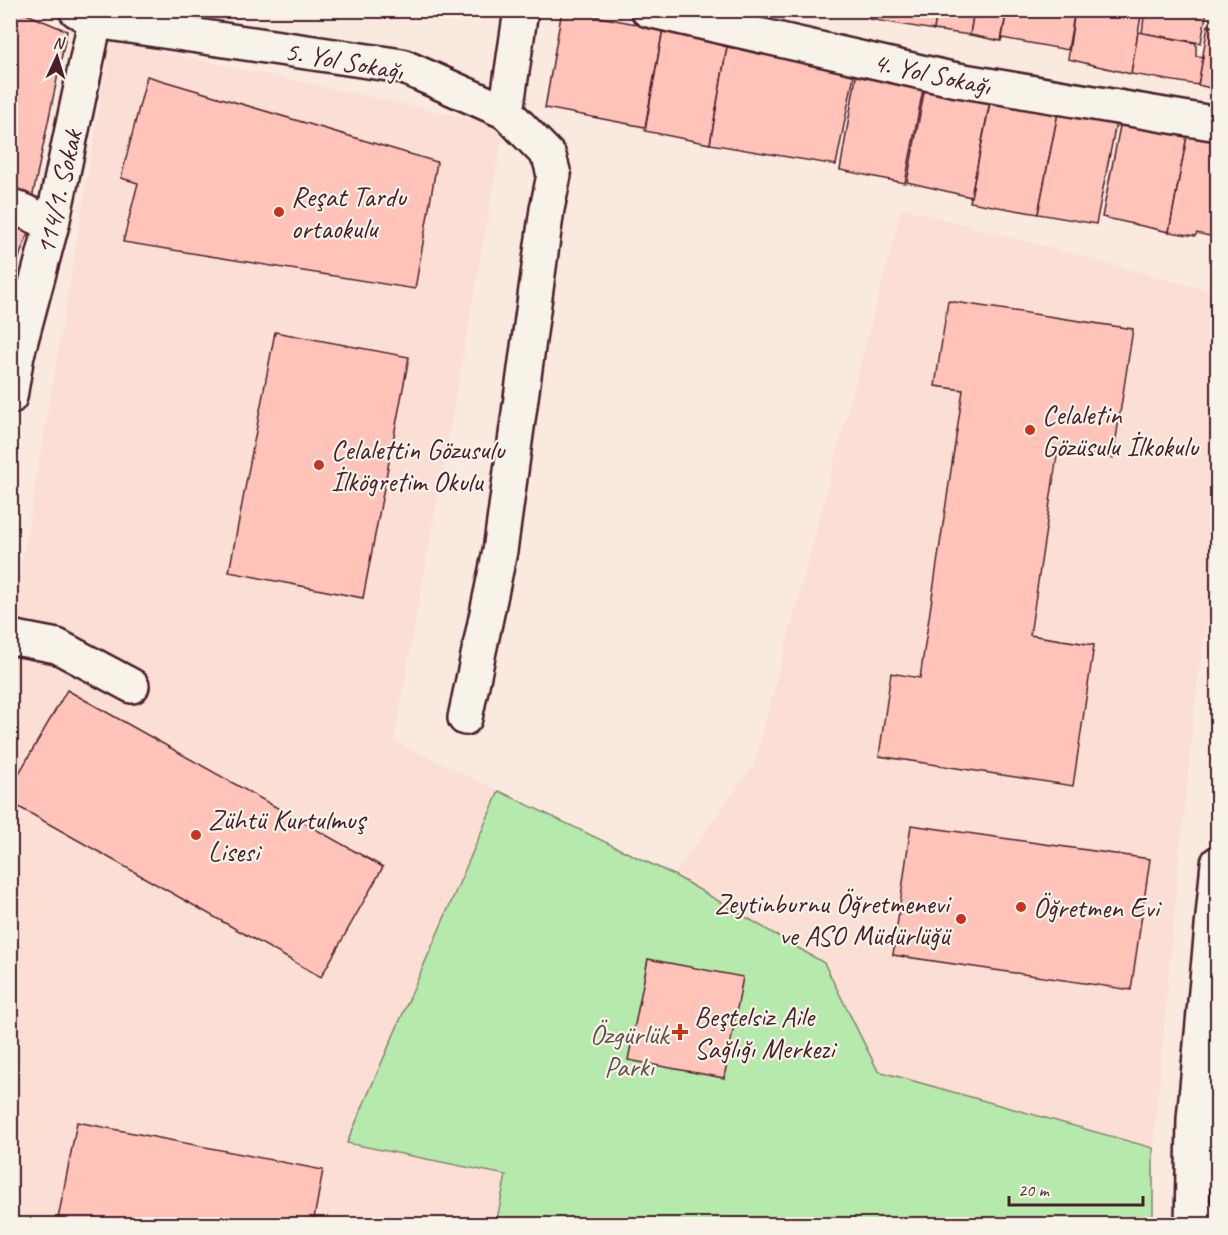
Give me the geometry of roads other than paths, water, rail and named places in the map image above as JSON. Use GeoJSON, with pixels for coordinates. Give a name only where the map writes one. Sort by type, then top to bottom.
{"type":"FeatureCollection","features":[{"type":"Feature","properties":{"kind":"street"},"geometry":{"type":"LineString","coordinates":[[465,718],[500,551],[547,209],[554,175],[549,156],[506,112],[521,10]]}},
{"type":"Feature","properties":{"kind":"street","name":"4. Yol Sokağı"},"geometry":{"type":"LineString","coordinates":[[648,10],[952,79],[1218,124]]}},
{"type":"Feature","properties":{"kind":"street","name":"5. Yol Sokağı"},"geometry":{"type":"LineString","coordinates":[[85,16],[402,66],[506,112]]}},
{"type":"Feature","properties":{"kind":"street","name":"114/1. Sokak"},"geometry":{"type":"LineString","coordinates":[[10,397],[14,353],[52,224],[85,16]]}},
{"type":"Feature","properties":{"kind":"street"},"geometry":{"type":"LineString","coordinates":[[10,205],[52,224]]}},
{"type":"Feature","properties":{"kind":"street"},"geometry":{"type":"LineString","coordinates":[[10,637],[57,646],[132,686]]}},
{"type":"Feature","properties":{"kind":"street"},"geometry":{"type":"LineString","coordinates":[[1192,1224],[1194,1119],[1218,864]]}},
{"type":"Feature","properties":{"kind":"street"},"geometry":{"type":"LineString","coordinates":[[1205,1224],[1218,1217]]}},
{"type":"Feature","properties":{"kind":"place","name":"Reşat Tardu ortaokulu"},"geometry":{"type":"Point","coordinates":[279,212]}},
{"type":"Feature","properties":{"kind":"place","name":"Celaletin Gözüsulu İlkokulu"},"geometry":{"type":"Point","coordinates":[1030,430]}},
{"type":"Feature","properties":{"kind":"place","name":"Celalettin Gözusulu İlkögretim Okulu"},"geometry":{"type":"Point","coordinates":[319,465]}},
{"type":"Feature","properties":{"kind":"place","name":"Zühtü Kurtulmuş Lisesi"},"geometry":{"type":"Point","coordinates":[196,835]}},
{"type":"Feature","properties":{"kind":"place","name":"Öğretmen Evi"},"geometry":{"type":"Point","coordinates":[1021,907]}},
{"type":"Feature","properties":{"kind":"place","name":"Zeytinburnu Öğretmenevi ve ASO Müdürlüğü"},"geometry":{"type":"Point","coordinates":[961,919]}},
{"type":"Feature","properties":{"kind":"place","name":"Beştelsiz Aile Sağlığı Merkezi"},"geometry":{"type":"Point","coordinates":[680,1032]}},
{"type":"Feature","properties":{"kind":"park label","name":"Özgürlük Parkı"},"geometry":{"type":"Point","coordinates":[629,1050]}}]}
